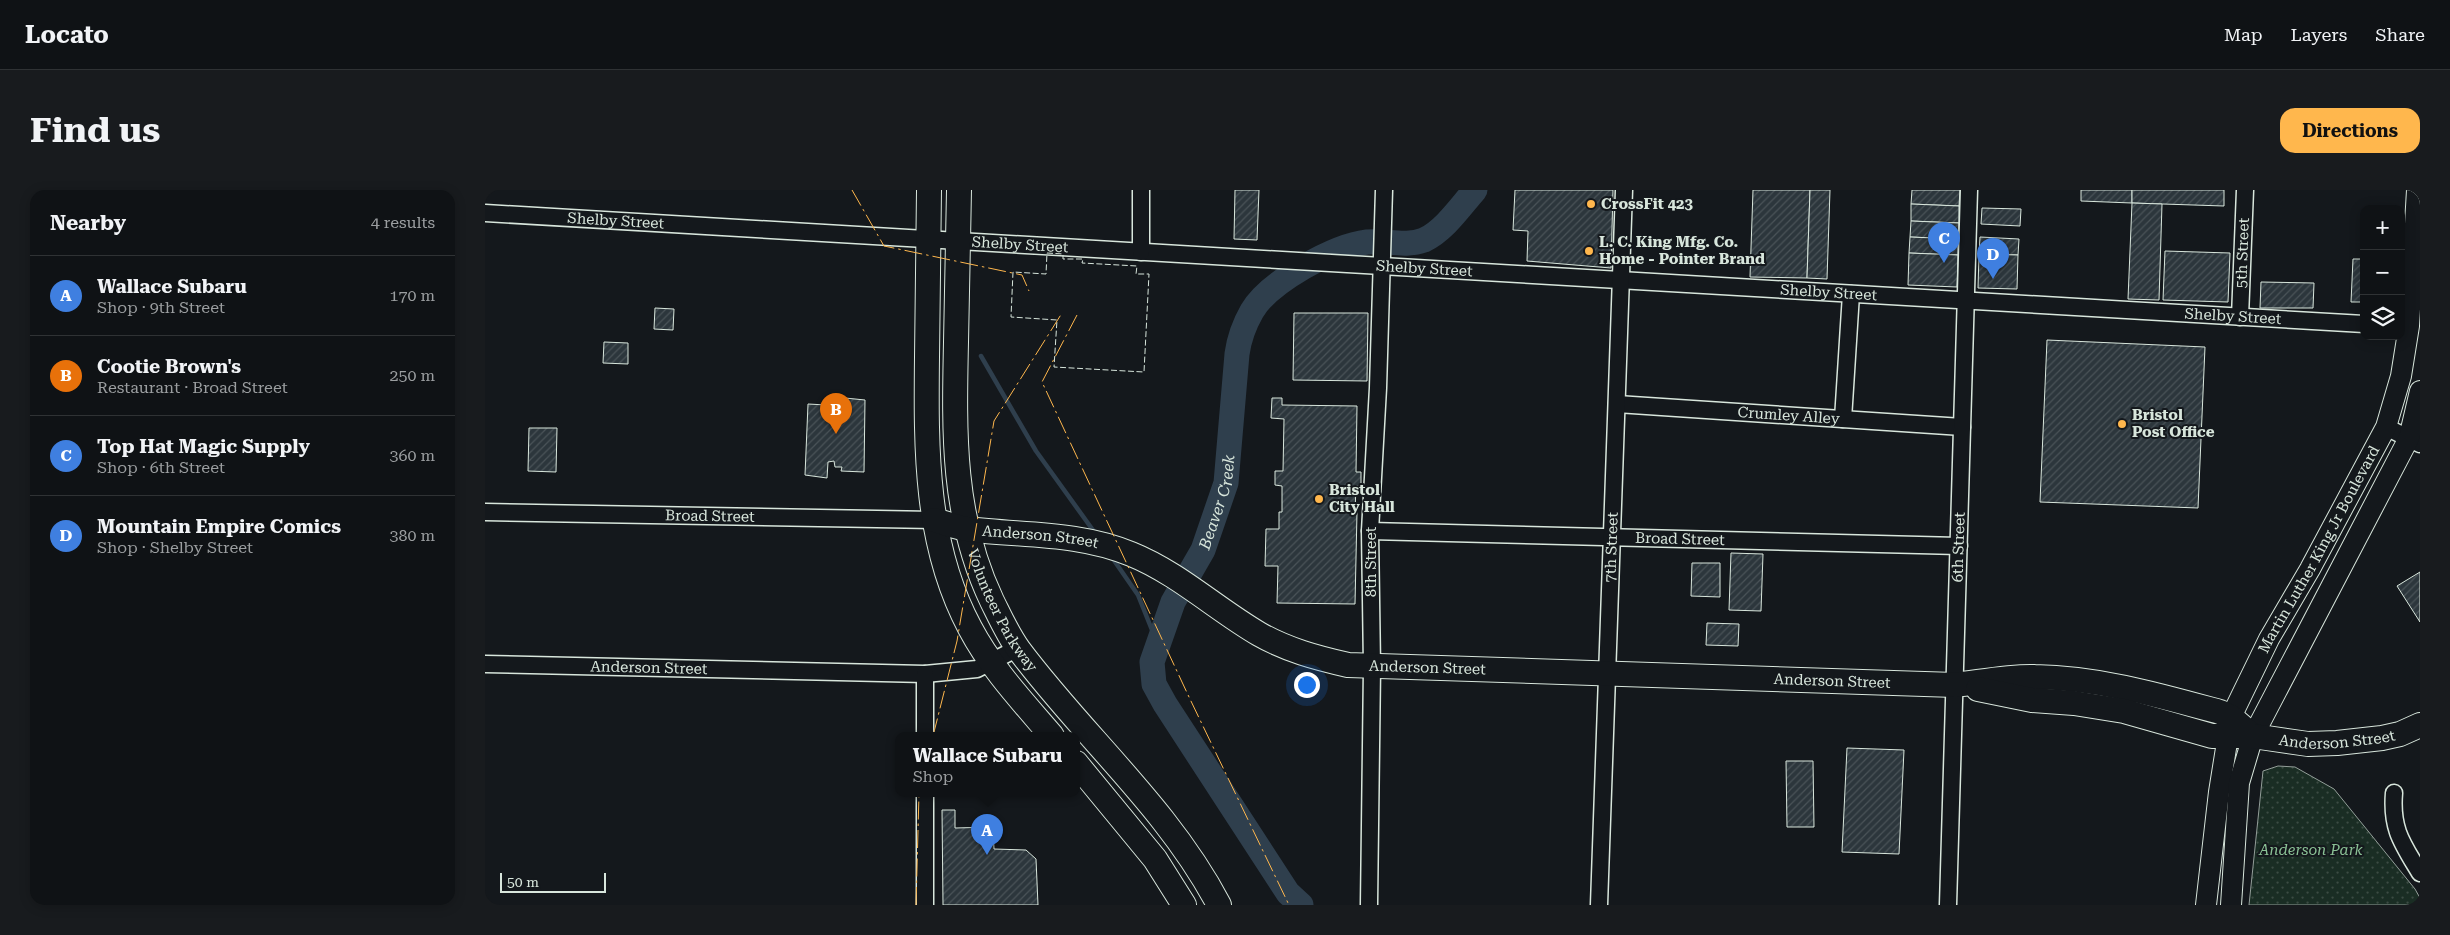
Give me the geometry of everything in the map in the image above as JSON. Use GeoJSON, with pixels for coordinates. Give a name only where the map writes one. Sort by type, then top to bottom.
{"type":"FeatureCollection","features":[{"type":"Feature","properties":{"kind":"highway","name":"Volunteer Parkway"},"geometry":{"type":"LineString","coordinates":[[929,190],[927,439],[929,484],[934,520],[956,598],[969,627],[990,663],[1050,732]]}},
{"type":"Feature","properties":{"kind":"highway","name":"Volunteer Parkway"},"geometry":{"type":"LineString","coordinates":[[959,190],[956,466],[965,528],[978,570],[1018,648],[1156,810],[1184,847],[1219,905]]}},
{"type":"Feature","properties":{"kind":"highway","name":"Anderson Street"},"geometry":{"type":"LineString","coordinates":[[934,520],[965,528],[1043,534],[1079,539],[1121,551],[1148,562],[1261,635],[1295,651],[1348,665],[1955,685],[2033,700],[2074,703],[2124,711],[2212,736],[2229,727]]}},
{"type":"Feature","properties":{"kind":"highway","name":"Anderson Street"},"geometry":{"type":"LineString","coordinates":[[2253,736],[2308,744],[2337,743],[2382,738],[2400,734],[2420,725]]}},
{"type":"Feature","properties":{"kind":"highway"},"geometry":{"type":"LineString","coordinates":[[2229,727],[2253,736]]}},
{"type":"Feature","properties":{"kind":"highway"},"geometry":{"type":"LineString","coordinates":[[1080,768],[1155,859],[1184,905]]}},
{"type":"Feature","properties":{"kind":"main road","name":"Martin Luther King Jr Boulevard"},"geometry":{"type":"LineString","coordinates":[[2206,905],[2211,851],[2229,727],[2269,639],[2310,569],[2386,427],[2401,376],[2410,326],[2417,190]]}},
{"type":"Feature","properties":{"kind":"main road","name":"Martin Luther King Jr Boulevard"},"geometry":{"type":"LineString","coordinates":[[2231,905],[2239,783],[2253,736],[2414,441],[2420,391]]}},
{"type":"Feature","properties":{"kind":"street"},"geometry":{"type":"LineString","coordinates":[[1141,190],[1141,252]]}},
{"type":"Feature","properties":{"kind":"street","name":"8th Street"},"geometry":{"type":"LineString","coordinates":[[1369,905],[1372,667],[1371,531],[1378,388],[1383,190]]}},
{"type":"Feature","properties":{"kind":"street","name":"7th Street"},"geometry":{"type":"LineString","coordinates":[[1599,905],[1624,190]]}},
{"type":"Feature","properties":{"kind":"street","name":"6th Street"},"geometry":{"type":"LineString","coordinates":[[1949,905],[1969,190]]}},
{"type":"Feature","properties":{"kind":"street","name":"5th Street"},"geometry":{"type":"LineString","coordinates":[[2240,317],[2245,190]]}},
{"type":"Feature","properties":{"kind":"street","name":"Shelby Street"},"geometry":{"type":"LineString","coordinates":[[485,213],[1294,261],[1381,261],[1621,281],[2360,324]]}},
{"type":"Feature","properties":{"kind":"street"},"geometry":{"type":"LineString","coordinates":[[1843,419],[1851,294]]}},
{"type":"Feature","properties":{"kind":"street","name":"Crumley Alley"},"geometry":{"type":"LineString","coordinates":[[1617,404],[1962,427]]}},
{"type":"Feature","properties":{"kind":"street"},"geometry":{"type":"LineString","coordinates":[[2386,427],[2414,441]]}},
{"type":"Feature","properties":{"kind":"street","name":"Broad Street"},"geometry":{"type":"LineString","coordinates":[[485,512],[934,520]]}},
{"type":"Feature","properties":{"kind":"street","name":"Broad Street"},"geometry":{"type":"LineString","coordinates":[[1371,531],[1959,546]]}},
{"type":"Feature","properties":{"kind":"street","name":"Anderson Street"},"geometry":{"type":"LineString","coordinates":[[485,664],[925,674],[969,671],[990,663],[1018,648]]}},
{"type":"Feature","properties":{"kind":"street"},"geometry":{"type":"LineString","coordinates":[[925,674],[925,732]]}},
{"type":"Feature","properties":{"kind":"street"},"geometry":{"type":"LineString","coordinates":[[2394,793],[2393,811],[2398,836],[2420,873]]}},
{"type":"Feature","properties":{"kind":"street"},"geometry":{"type":"LineString","coordinates":[[925,797],[925,905]]}},
{"type":"Feature","properties":{"kind":"green space","name":"Anderson Park"},"geometry":{"type":"Polygon","coordinates":[[[2278,766],[2295,767],[2334,789],[2415,889],[2420,898],[2420,905],[2249,905],[2263,771],[2278,766]]]}},
{"type":"Feature","properties":{"kind":"building"},"geometry":{"type":"Polygon","coordinates":[[[1235,190],[1259,190],[1257,240],[1234,239],[1235,190]]]}},
{"type":"Feature","properties":{"kind":"building"},"geometry":{"type":"Polygon","coordinates":[[[1515,190],[1613,190],[1611,268],[1527,261],[1528,231],[1513,230],[1515,190]]]}},
{"type":"Feature","properties":{"kind":"building"},"geometry":{"type":"Polygon","coordinates":[[[1753,190],[1810,190],[1807,278],[1750,277],[1753,190]]]}},
{"type":"Feature","properties":{"kind":"building"},"geometry":{"type":"Polygon","coordinates":[[[1810,190],[1830,190],[1827,279],[1807,278],[1810,190]]]}},
{"type":"Feature","properties":{"kind":"building"},"geometry":{"type":"Polygon","coordinates":[[[1912,190],[1960,190],[1959,206],[1911,204],[1912,190]]]}},
{"type":"Feature","properties":{"kind":"building"},"geometry":{"type":"Polygon","coordinates":[[[2081,190],[2132,190],[2132,203],[2081,201],[2081,190]]]}},
{"type":"Feature","properties":{"kind":"building"},"geometry":{"type":"Polygon","coordinates":[[[2132,190],[2224,190],[2224,206],[2132,203],[2132,190]]]}},
{"type":"Feature","properties":{"kind":"building"},"geometry":{"type":"Polygon","coordinates":[[[2132,203],[2162,204],[2159,300],[2128,299],[2132,203]]]}},
{"type":"Feature","properties":{"kind":"building"},"geometry":{"type":"Polygon","coordinates":[[[1911,204],[1959,206],[1959,223],[1911,221],[1911,204]]]}},
{"type":"Feature","properties":{"kind":"building"},"geometry":{"type":"Polygon","coordinates":[[[1982,208],[2021,209],[2020,226],[1981,224],[1982,208]]]}},
{"type":"Feature","properties":{"kind":"building"},"geometry":{"type":"Polygon","coordinates":[[[1911,221],[1959,223],[1958,239],[1910,237],[1911,221]]]}},
{"type":"Feature","properties":{"kind":"building"},"geometry":{"type":"Polygon","coordinates":[[[1910,237],[1958,239],[1958,255],[1909,253],[1910,237]]]}},
{"type":"Feature","properties":{"kind":"building"},"geometry":{"type":"Polygon","coordinates":[[[1980,237],[2019,239],[2018,255],[1979,254],[1980,237]]]}},
{"type":"Feature","properties":{"kind":"building"},"geometry":{"type":"Polygon","coordinates":[[[2165,251],[2230,253],[2228,302],[2163,300],[2165,251]]]}},
{"type":"Feature","properties":{"kind":"building"},"geometry":{"type":"Polygon","coordinates":[[[1909,253],[1958,255],[1957,287],[1908,285],[1909,253]]]}},
{"type":"Feature","properties":{"kind":"building"},"geometry":{"type":"Polygon","coordinates":[[[1979,254],[2018,255],[2017,289],[1978,288],[1979,254]]]}},
{"type":"Feature","properties":{"kind":"building"},"geometry":{"type":"Polygon","coordinates":[[[2353,259],[2360,259],[2360,302],[2351,302],[2353,259]]]}},
{"type":"Feature","properties":{"kind":"building"},"geometry":{"type":"Polygon","coordinates":[[[2261,282],[2314,283],[2313,308],[2260,308],[2261,282]]]}},
{"type":"Feature","properties":{"kind":"building"},"geometry":{"type":"Polygon","coordinates":[[[655,308],[674,309],[673,330],[654,329],[655,308]]]}},
{"type":"Feature","properties":{"kind":"building"},"geometry":{"type":"Polygon","coordinates":[[[1294,313],[1368,313],[1367,381],[1293,380],[1294,313]]]}},
{"type":"Feature","properties":{"kind":"building","name":"Bristol Post Office"},"geometry":{"type":"Polygon","coordinates":[[[2047,340],[2205,347],[2198,508],[2040,502],[2047,340]]]}},
{"type":"Feature","properties":{"kind":"building"},"geometry":{"type":"Polygon","coordinates":[[[604,342],[628,343],[628,364],[603,363],[604,342]]]}},
{"type":"Feature","properties":{"kind":"building"},"geometry":{"type":"Polygon","coordinates":[[[845,398],[865,400],[864,472],[841,471],[842,467],[835,467],[834,461],[828,462],[827,478],[805,475],[808,404],[845,406],[845,398]]]}},
{"type":"Feature","properties":{"kind":"building","name":"Bristol City Hall"},"geometry":{"type":"Polygon","coordinates":[[[1272,398],[1282,398],[1282,405],[1357,406],[1356,472],[1361,472],[1361,486],[1356,486],[1355,604],[1277,603],[1278,566],[1265,566],[1266,529],[1279,529],[1279,512],[1282,512],[1282,486],[1275,485],[1275,471],[1283,471],[1284,419],[1271,418],[1272,398]]]}},
{"type":"Feature","properties":{"kind":"building"},"geometry":{"type":"Polygon","coordinates":[[[529,428],[557,428],[556,472],[528,471],[529,428]]]}},
{"type":"Feature","properties":{"kind":"building"},"geometry":{"type":"Polygon","coordinates":[[[1731,553],[1763,554],[1761,611],[1729,610],[1731,553]]]}},
{"type":"Feature","properties":{"kind":"building"},"geometry":{"type":"Polygon","coordinates":[[[1692,563],[1720,563],[1720,597],[1691,596],[1692,563]]]}},
{"type":"Feature","properties":{"kind":"building"},"geometry":{"type":"Polygon","coordinates":[[[2420,572],[2420,622],[2397,586],[2420,572]]]}},
{"type":"Feature","properties":{"kind":"building"},"geometry":{"type":"Polygon","coordinates":[[[1707,623],[1739,624],[1738,646],[1706,645],[1707,623]]]}},
{"type":"Feature","properties":{"kind":"building"},"geometry":{"type":"Polygon","coordinates":[[[1847,748],[1904,750],[1899,854],[1842,852],[1847,748]]]}},
{"type":"Feature","properties":{"kind":"building"},"geometry":{"type":"Polygon","coordinates":[[[1786,761],[1813,761],[1814,827],[1787,827],[1786,761]]]}},
{"type":"Feature","properties":{"kind":"building"},"geometry":{"type":"Polygon","coordinates":[[[942,810],[955,810],[955,828],[993,827],[994,849],[1026,850],[1036,859],[1038,905],[943,905],[942,810]]]}},
{"type":"Feature","properties":{"kind":"waterway","name":"Beaver Creek"},"geometry":{"type":"LineString","coordinates":[[1301,905],[1288,893],[1165,704],[1154,684],[1152,662],[1173,602],[1203,550],[1226,483],[1237,354],[1242,332],[1252,311],[1260,300],[1287,277],[1337,250],[1367,242],[1410,243],[1424,240],[1438,231],[1475,190]]}},
{"type":"Feature","properties":{"kind":"waterway"},"geometry":{"type":"LineString","coordinates":[[981,356],[1036,451],[1095,533]]}},
{"type":"Feature","properties":{"kind":"waterway"},"geometry":{"type":"LineString","coordinates":[[1111,556],[1138,595],[1158,645]]}},
{"type":"Feature","properties":{"kind":"fence"},"geometry":{"type":"LineString","coordinates":[[1047,253],[1063,254],[1063,259],[1083,259],[1082,263],[1137,266],[1136,274],[1149,274],[1144,372],[1054,367],[1057,320],[1011,317],[1013,272],[1046,274],[1047,253]]}},
{"type":"Feature","properties":{"kind":"power"},"geometry":{"type":"LineString","coordinates":[[852,190],[884,246],[1022,275],[1029,291]]}},
{"type":"Feature","properties":{"kind":"power"},"geometry":{"type":"LineString","coordinates":[[934,732],[957,641],[994,421],[1062,313]]}},
{"type":"Feature","properties":{"kind":"power"},"geometry":{"type":"LineString","coordinates":[[1077,315],[1042,382],[1189,697],[1289,905]]}},
{"type":"Feature","properties":{"kind":"power"},"geometry":{"type":"LineString","coordinates":[[916,905],[919,797]]}},
{"type":"Feature","properties":{"kind":"place","name":"CrossFit 423"},"geometry":{"type":"Point","coordinates":[1591,204]}},
{"type":"Feature","properties":{"kind":"place","name":"L. C. King Mfg. Co. Home - Pointer Brand"},"geometry":{"type":"Point","coordinates":[1589,251]}},
{"type":"Feature","properties":{"kind":"place","name":"Top Hat Magic Supply"},"geometry":{"type":"Point","coordinates":[1944,263]}},
{"type":"Feature","properties":{"kind":"place","name":"Mountain Empire Comics"},"geometry":{"type":"Point","coordinates":[1993,279]}},
{"type":"Feature","properties":{"kind":"place","name":"Bristol Post Office"},"geometry":{"type":"Point","coordinates":[2122,424]}},
{"type":"Feature","properties":{"kind":"place","name":"Cootie Brown's"},"geometry":{"type":"Point","coordinates":[836,434]}},
{"type":"Feature","properties":{"kind":"place","name":"Bristol City Hall"},"geometry":{"type":"Point","coordinates":[1319,499]}},
{"type":"Feature","properties":{"kind":"place","name":"Wallace Subaru"},"geometry":{"type":"Point","coordinates":[987,855]}}]}
